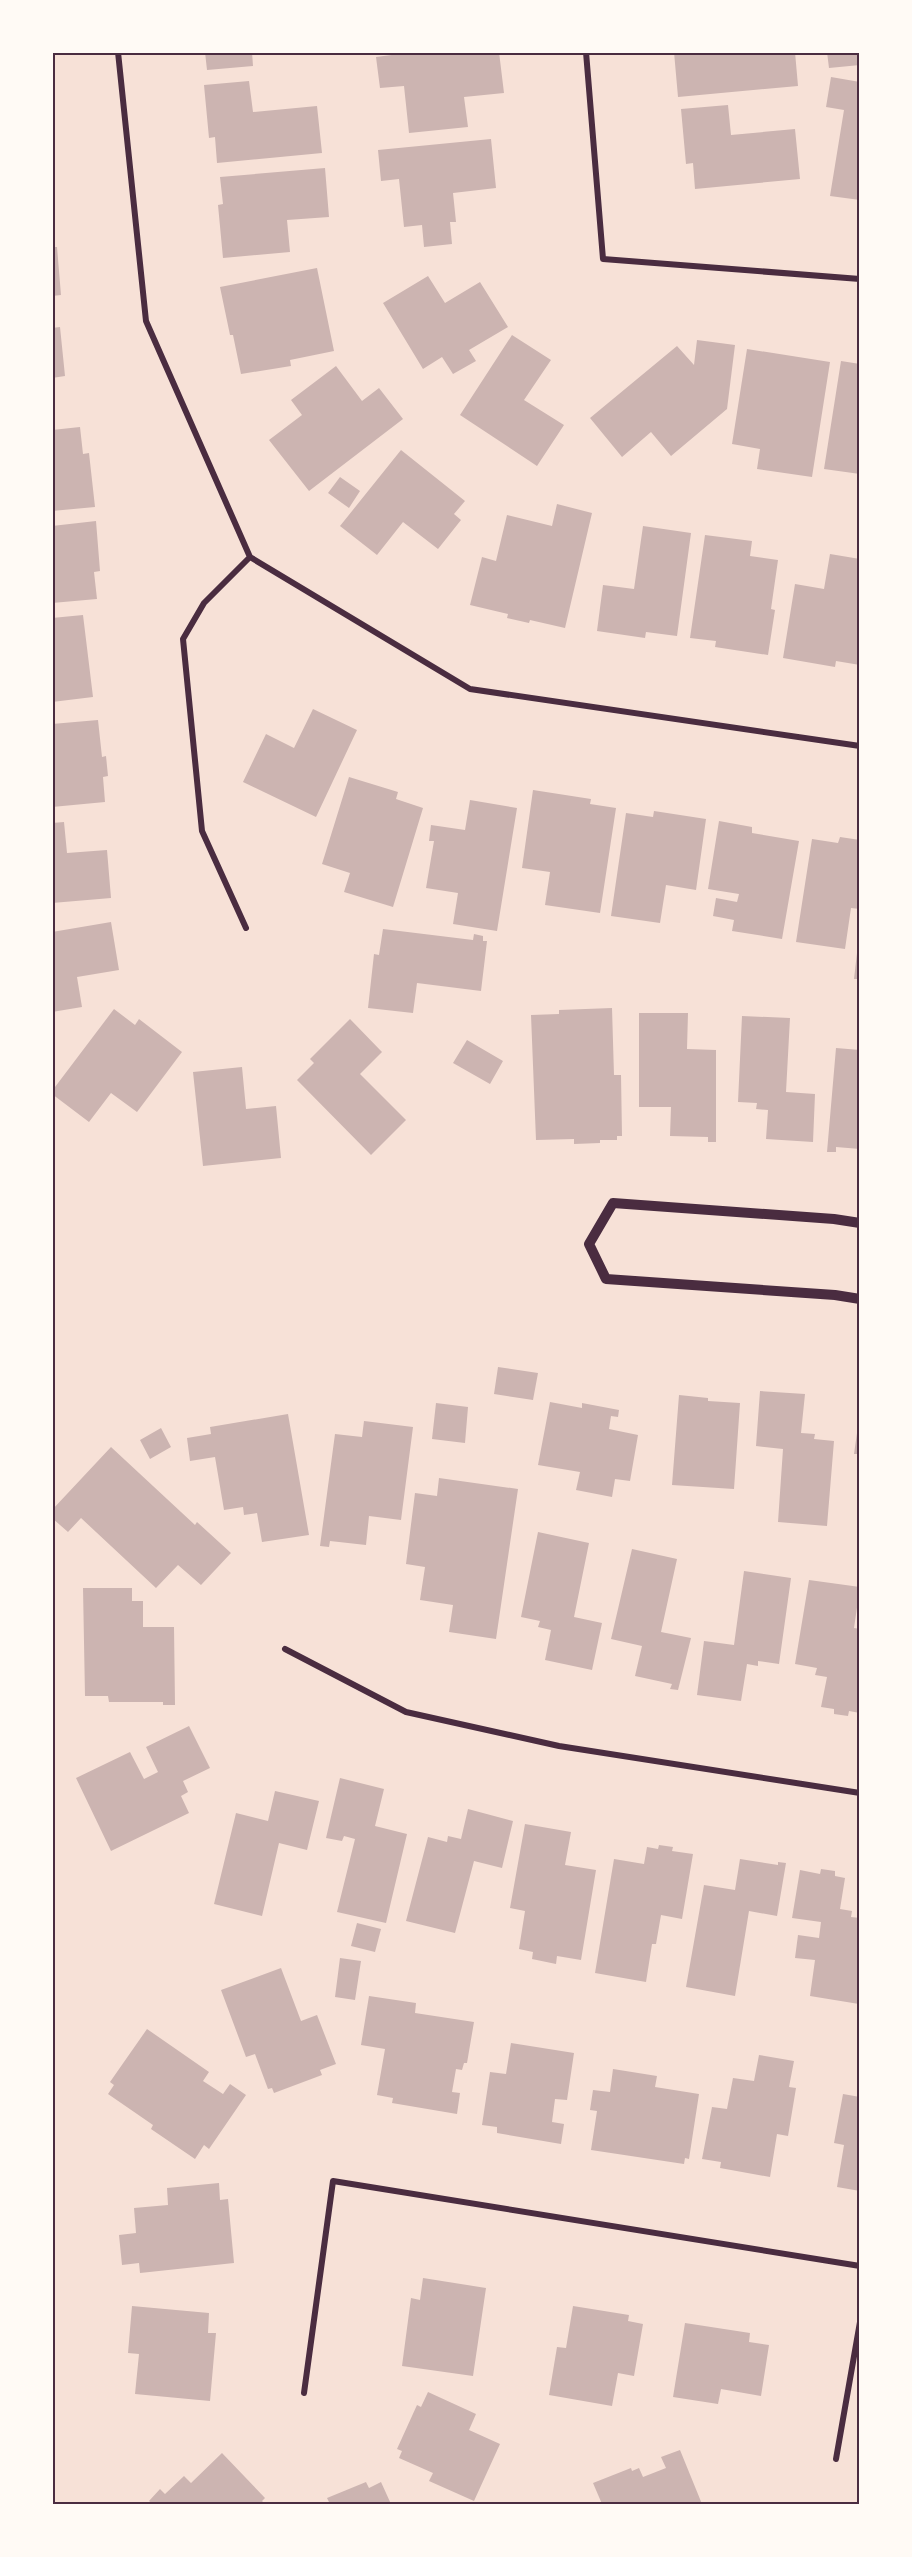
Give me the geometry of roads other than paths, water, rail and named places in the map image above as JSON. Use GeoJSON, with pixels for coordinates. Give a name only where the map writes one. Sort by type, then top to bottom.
{"type":"FeatureCollection","features":[{"type":"Feature","properties":{"kind":"street"},"geometry":{"type":"LineString","coordinates":[[118,52],[146,321],[250,557],[470,689],[860,746]]}},
{"type":"Feature","properties":{"kind":"street"},"geometry":{"type":"LineString","coordinates":[[586,52],[603,259],[860,279]]}},
{"type":"Feature","properties":{"kind":"street"},"geometry":{"type":"LineString","coordinates":[[246,928],[202,831],[183,639],[204,603],[250,557]]}},
{"type":"Feature","properties":{"kind":"street"},"geometry":{"type":"LineString","coordinates":[[860,1223],[834,1219],[614,1203],[589,1244],[606,1279],[835,1295],[860,1299]]}},
{"type":"Feature","properties":{"kind":"street"},"geometry":{"type":"LineString","coordinates":[[285,1648],[406,1712],[559,1746],[860,1793]]}},
{"type":"Feature","properties":{"kind":"street"},"geometry":{"type":"LineString","coordinates":[[304,2393],[333,2181],[860,2266]]}},
{"type":"Feature","properties":{"kind":"street"},"geometry":{"type":"LineString","coordinates":[[836,2459],[860,2322]]}}]}
